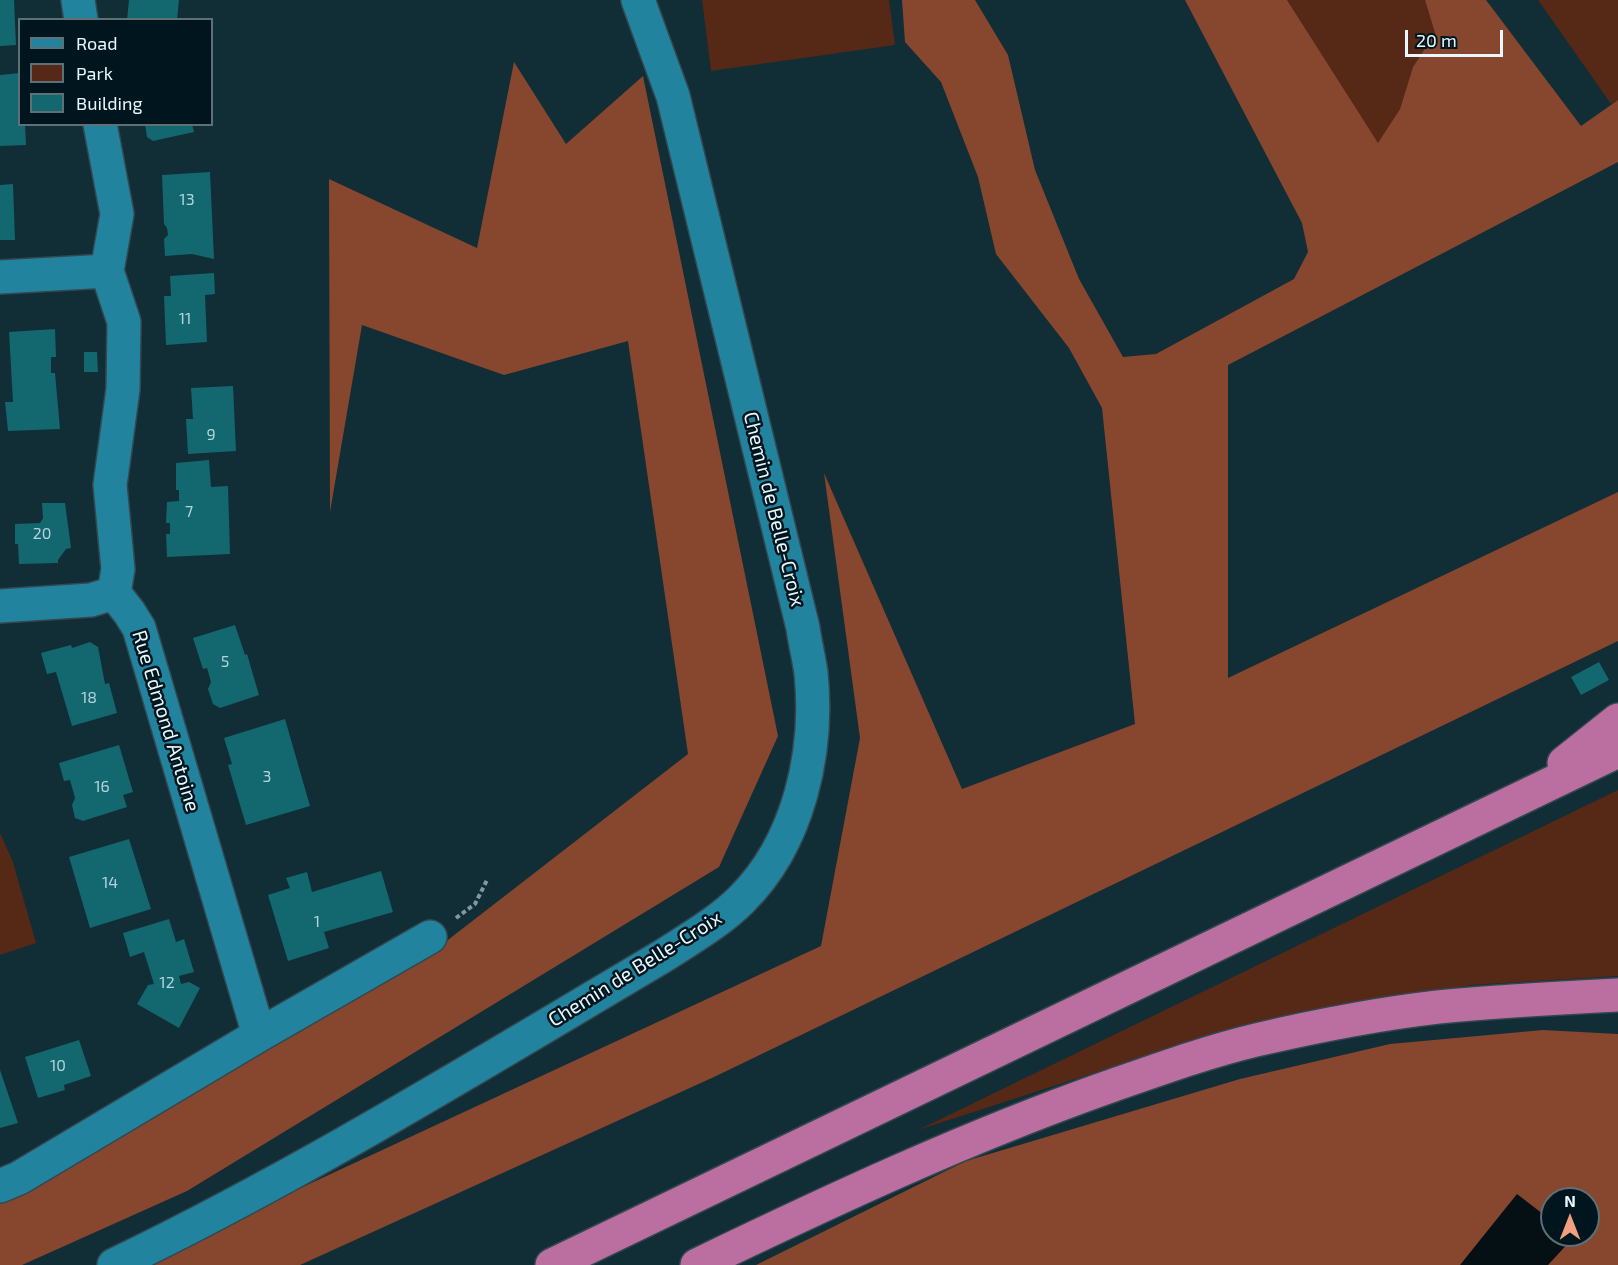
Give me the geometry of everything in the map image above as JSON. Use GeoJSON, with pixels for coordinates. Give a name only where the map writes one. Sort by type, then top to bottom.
{"type":"FeatureCollection","features":[{"type":"Feature","properties":{"kind":"highway"},"geometry":{"type":"LineString","coordinates":[[1531,792],[1618,720]]}},
{"type":"Feature","properties":{"kind":"highway"},"geometry":{"type":"LineString","coordinates":[[552,1265],[1618,751]]}},
{"type":"Feature","properties":{"kind":"highway"},"geometry":{"type":"LineString","coordinates":[[697,1265],[867,1184],[975,1138],[1079,1097],[1178,1062],[1255,1041],[1362,1018],[1437,1007],[1618,995]]}},
{"type":"Feature","properties":{"kind":"street"},"geometry":{"type":"LineString","coordinates":[[78,0],[81,18]]}},
{"type":"Feature","properties":{"kind":"street","name":"Chemin de Belle-Croix"},"geometry":{"type":"LineString","coordinates":[[114,1265],[172,1237],[312,1161],[663,956],[700,932],[741,900],[764,873],[781,846],[801,793],[808,762],[812,716],[811,674],[803,628],[673,96],[638,0]]}},
{"type":"Feature","properties":{"kind":"street"},"geometry":{"type":"LineString","coordinates":[[0,606],[91,600],[114,593],[118,569],[110,485],[123,389],[124,322],[107,271],[117,214],[100,126]]}},
{"type":"Feature","properties":{"kind":"street"},"geometry":{"type":"LineString","coordinates":[[0,277],[107,271]]}},
{"type":"Feature","properties":{"kind":"street","name":"Rue Edmond Antoine"},"geometry":{"type":"LineString","coordinates":[[114,593],[139,628],[259,1035]]}},
{"type":"Feature","properties":{"kind":"street"},"geometry":{"type":"LineString","coordinates":[[0,1186],[19,1178],[259,1035],[430,937]]}},
{"type":"Feature","properties":{"kind":"path"},"geometry":{"type":"LineString","coordinates":[[430,937],[475,904],[487,880]]}},
{"type":"Feature","properties":{"kind":"green space"},"geometry":{"type":"Polygon","coordinates":[[[702,0],[889,0],[895,45],[711,71],[702,0]]]}},
{"type":"Feature","properties":{"kind":"green space"},"geometry":{"type":"Polygon","coordinates":[[[1287,0],[1425,0],[1435,33],[1413,67],[1400,109],[1378,144],[1287,0]]]}},
{"type":"Feature","properties":{"kind":"green space"},"geometry":{"type":"Polygon","coordinates":[[[1538,0],[1618,0],[1618,100],[1611,104],[1538,0]]]}},
{"type":"Feature","properties":{"kind":"green space"},"geometry":{"type":"Polygon","coordinates":[[[1618,790],[1618,976],[1471,985],[1242,1025],[918,1130],[1618,790]]]}},
{"type":"Feature","properties":{"kind":"green space"},"geometry":{"type":"Polygon","coordinates":[[[0,833],[13,862],[36,943],[0,955],[0,833]]]}},
{"type":"Feature","properties":{"kind":"shaded area"},"geometry":{"type":"Polygon","coordinates":[[[902,0],[975,0],[1008,55],[1035,170],[1079,279],[1123,357],[1156,354],[1294,279],[1308,252],[1302,223],[1185,0],[1287,0],[1378,143],[1400,109],[1413,67],[1435,33],[1425,0],[1486,0],[1581,126],[1618,100],[1618,162],[1228,365],[1228,678],[1618,492],[1618,641],[714,1077],[300,1265],[135,1265],[821,946],[860,738],[824,473],[962,789],[1135,724],[1102,408],[1069,348],[996,254],[978,177],[941,82],[905,42],[902,0]]]}},
{"type":"Feature","properties":{"kind":"shaded area"},"geometry":{"type":"Polygon","coordinates":[[[514,62],[566,144],[643,76],[778,736],[719,867],[187,1191],[22,1265],[0,1265],[0,1194],[444,943],[688,754],[628,341],[504,375],[362,325],[330,512],[329,179],[477,248],[514,62]]]}},
{"type":"Feature","properties":{"kind":"shaded area"},"geometry":{"type":"Polygon","coordinates":[[[1543,1030],[1618,1034],[1618,1265],[756,1265],[966,1161],[1240,1079],[1390,1044],[1543,1030]]]}},
{"type":"Feature","properties":{"kind":"shaded area"},"geometry":{"type":"Polygon","coordinates":[[[1517,1194],[1540,1212],[1540,1247],[1565,1247],[1548,1265],[1460,1265],[1517,1194]]]}},
{"type":"Feature","properties":{"kind":"building"},"geometry":{"type":"Polygon","coordinates":[[[0,0],[14,0],[16,45],[0,46],[0,0]]]}},
{"type":"Feature","properties":{"kind":"building"},"geometry":{"type":"Polygon","coordinates":[[[129,0],[179,0],[177,18],[127,18],[129,0]]]}},
{"type":"Feature","properties":{"kind":"building"},"geometry":{"type":"Polygon","coordinates":[[[18,73],[18,126],[25,126],[26,145],[0,146],[0,75],[18,73]]]}},
{"type":"Feature","properties":{"kind":"building"},"geometry":{"type":"Polygon","coordinates":[[[145,126],[192,126],[194,132],[153,141],[147,137],[145,126]]]}},
{"type":"Feature","properties":{"kind":"building"},"geometry":{"type":"Polygon","coordinates":[[[210,172],[214,259],[192,254],[165,256],[164,239],[168,235],[164,224],[162,175],[210,172]]]}},
{"type":"Feature","properties":{"kind":"building"},"geometry":{"type":"Polygon","coordinates":[[[13,184],[15,240],[0,240],[0,185],[13,184]]]}},
{"type":"Feature","properties":{"kind":"building"},"geometry":{"type":"Polygon","coordinates":[[[214,273],[215,294],[205,295],[207,342],[166,345],[164,296],[171,296],[170,276],[214,273]]]}},
{"type":"Feature","properties":{"kind":"building"},"geometry":{"type":"Polygon","coordinates":[[[55,329],[56,357],[51,357],[51,373],[55,373],[60,429],[8,431],[5,402],[13,402],[9,332],[55,329]]]}},
{"type":"Feature","properties":{"kind":"building"},"geometry":{"type":"Polygon","coordinates":[[[84,352],[97,352],[98,372],[84,372],[84,352]]]}},
{"type":"Feature","properties":{"kind":"building"},"geometry":{"type":"Polygon","coordinates":[[[233,386],[236,451],[188,454],[186,419],[193,419],[191,388],[233,386]]]}},
{"type":"Feature","properties":{"kind":"building"},"geometry":{"type":"Polygon","coordinates":[[[209,460],[211,487],[228,486],[230,554],[167,557],[166,534],[170,534],[170,523],[166,523],[167,502],[179,501],[179,490],[176,490],[176,463],[209,460]]]}},
{"type":"Feature","properties":{"kind":"building"},"geometry":{"type":"Polygon","coordinates":[[[42,503],[65,503],[71,548],[66,549],[58,563],[19,564],[18,544],[15,544],[15,524],[40,523],[43,518],[42,503]]]}},
{"type":"Feature","properties":{"kind":"building"},"geometry":{"type":"Polygon","coordinates":[[[235,625],[245,655],[247,654],[259,695],[220,708],[213,704],[208,689],[211,682],[207,668],[203,669],[193,638],[235,625]]]}},
{"type":"Feature","properties":{"kind":"building"},"geometry":{"type":"Polygon","coordinates":[[[90,642],[98,647],[105,684],[109,683],[117,713],[72,726],[56,672],[47,674],[41,653],[71,645],[72,648],[90,642]]]}},
{"type":"Feature","properties":{"kind":"building"},"geometry":{"type":"Polygon","coordinates":[[[1599,662],[1609,680],[1581,695],[1571,677],[1599,662]]]}},
{"type":"Feature","properties":{"kind":"building"},"geometry":{"type":"Polygon","coordinates":[[[285,719],[310,806],[246,825],[228,765],[232,764],[224,738],[285,719]]]}},
{"type":"Feature","properties":{"kind":"building"},"geometry":{"type":"Polygon","coordinates":[[[119,745],[133,792],[123,795],[127,807],[83,821],[75,818],[72,805],[75,798],[70,780],[64,781],[59,763],[119,745]]]}},
{"type":"Feature","properties":{"kind":"building"},"geometry":{"type":"Polygon","coordinates":[[[129,839],[151,909],[90,928],[69,857],[129,839]]]}},
{"type":"Feature","properties":{"kind":"building"},"geometry":{"type":"Polygon","coordinates":[[[381,871],[393,912],[324,932],[329,948],[288,961],[268,895],[290,888],[286,878],[307,872],[312,892],[381,871]]]}},
{"type":"Feature","properties":{"kind":"building"},"geometry":{"type":"Polygon","coordinates":[[[169,919],[176,942],[184,939],[194,972],[179,976],[181,984],[189,982],[200,988],[179,1028],[137,1004],[148,985],[154,984],[144,952],[130,957],[123,933],[169,919]]]}},
{"type":"Feature","properties":{"kind":"building"},"geometry":{"type":"Polygon","coordinates":[[[79,1040],[91,1076],[64,1085],[65,1090],[38,1098],[25,1057],[79,1040]]]}},
{"type":"Feature","properties":{"kind":"building"},"geometry":{"type":"Polygon","coordinates":[[[0,1070],[18,1123],[0,1128],[0,1070]]]}}]}
